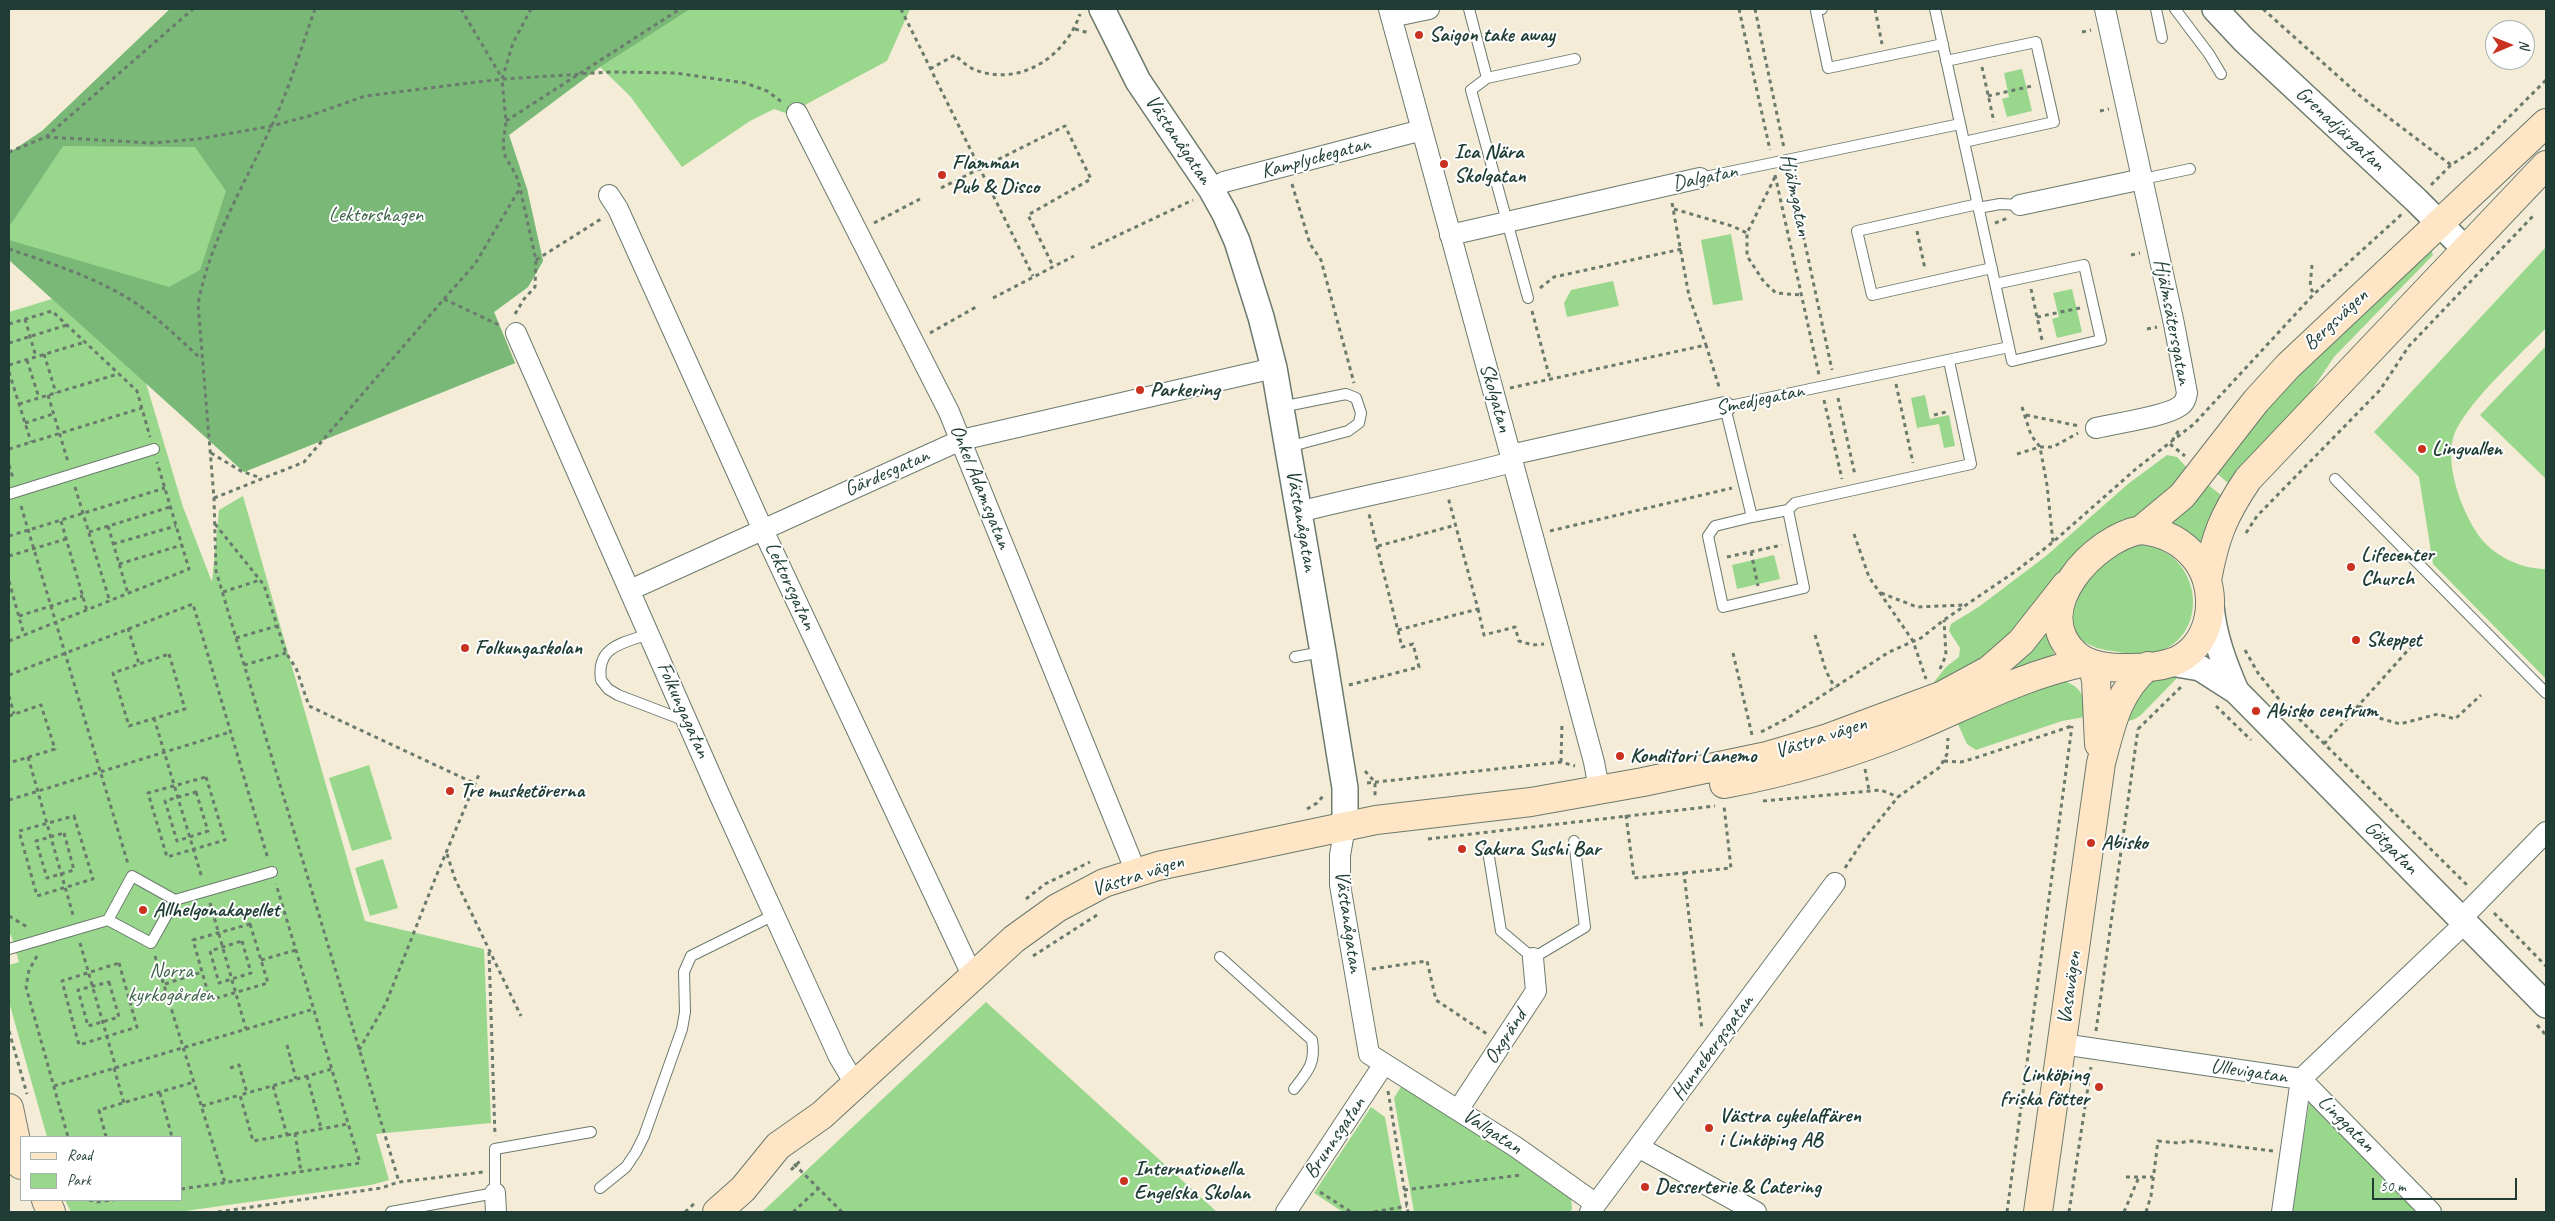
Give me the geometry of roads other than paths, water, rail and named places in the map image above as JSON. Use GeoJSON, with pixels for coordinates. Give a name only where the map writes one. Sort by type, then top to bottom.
{"type":"FeatureCollection","features":[{"type":"Feature","properties":{"kind":"main road","name":"Bergsvägen"},"geometry":{"type":"LineString","coordinates":[[2141,530],[2182,496],[2256,401],[2288,366],[2546,123]]}},
{"type":"Feature","properties":{"kind":"main road","name":"Bergsvägen"},"geometry":{"type":"LineString","coordinates":[[2208,591],[2219,528],[2248,479],[2546,166]]}},
{"type":"Feature","properties":{"kind":"main road"},"geometry":{"type":"LineString","coordinates":[[2141,530],[2166,535],[2188,549],[2196,559],[2208,591],[2209,620],[2201,638],[2188,653],[2159,665],[2118,668],[2089,663],[2071,650],[2061,630],[2061,600],[2066,585],[2101,548],[2123,534],[2141,530]]}},
{"type":"Feature","properties":{"kind":"main road","name":"Västra vägen"},"geometry":{"type":"LineString","coordinates":[[717,1212],[743,1189],[778,1146],[822,1115],[1014,939],[1057,908],[1104,883],[1136,872],[1376,820],[1531,802],[1598,788],[1706,770],[1766,756],[1825,739],[1943,694],[1982,674],[2007,656],[2066,585]]}},
{"type":"Feature","properties":{"kind":"main road","name":"Västra vägen"},"geometry":{"type":"LineString","coordinates":[[1531,802],[1599,801],[1709,787],[1771,775],[1850,751],[1911,729],[2037,674],[2089,663]]}},
{"type":"Feature","properties":{"kind":"main road","name":"Vasavägen"},"geometry":{"type":"LineString","coordinates":[[2089,663],[2096,680],[2101,763]]}},
{"type":"Feature","properties":{"kind":"main road","name":"Vasavägen"},"geometry":{"type":"LineString","coordinates":[[2038,1212],[2101,763],[2121,700],[2129,684],[2159,665]]}},
{"type":"Feature","properties":{"kind":"main road"},"geometry":{"type":"LineString","coordinates":[[16,1101],[24,1136]]}},
{"type":"Feature","properties":{"kind":"main road"},"geometry":{"type":"LineString","coordinates":[[16,1101],[20,1152]]}},
{"type":"Feature","properties":{"kind":"main road","name":"Västra vägen"},"geometry":{"type":"LineString","coordinates":[[743,1189],[794,1164],[822,1115]]}},
{"type":"Feature","properties":{"kind":"street","name":"Västanågatan"},"geometry":{"type":"LineString","coordinates":[[1102,9],[1138,81],[1211,189],[1237,241],[1261,317],[1274,368],[1281,407],[1345,788],[1345,827],[1340,855],[1340,884],[1354,971],[1369,1054],[1384,1064]]}},
{"type":"Feature","properties":{"kind":"street"},"geometry":{"type":"LineString","coordinates":[[1390,13],[1429,9]]}},
{"type":"Feature","properties":{"kind":"street","name":"Hjälmsätersgatan"},"geometry":{"type":"LineString","coordinates":[[2096,428],[2167,412],[2185,402],[2187,393],[2186,380],[2105,9]]}},
{"type":"Feature","properties":{"kind":"street","name":"Grenadjärgatan"},"geometry":{"type":"LineString","coordinates":[[2215,9],[2244,40],[2416,200],[2466,250]]}},
{"type":"Feature","properties":{"kind":"street","name":"Skolgatan"},"geometry":{"type":"LineString","coordinates":[[1390,13],[1594,762],[1598,788]]}},
{"type":"Feature","properties":{"kind":"street","name":"Onkel Adamsgatan"},"geometry":{"type":"LineString","coordinates":[[797,113],[914,341],[961,440],[1136,872]]}},
{"type":"Feature","properties":{"kind":"street","name":"Kamplyckegatan"},"geometry":{"type":"LineString","coordinates":[[1211,189],[1224,182],[1422,130]]}},
{"type":"Feature","properties":{"kind":"street","name":"Dalgatan"},"geometry":{"type":"LineString","coordinates":[[1450,235],[1700,178]]}},
{"type":"Feature","properties":{"kind":"street"},"geometry":{"type":"LineString","coordinates":[[2020,205],[2143,179]]}},
{"type":"Feature","properties":{"kind":"street","name":"Lektorsgatan"},"geometry":{"type":"LineString","coordinates":[[613,202],[763,530],[973,977]]}},
{"type":"Feature","properties":{"kind":"street","name":"Folkungagatan"},"geometry":{"type":"LineString","coordinates":[[516,334],[774,915],[839,1058],[855,1084]]}},
{"type":"Feature","properties":{"kind":"street","name":"Gärdesgatan"},"geometry":{"type":"LineString","coordinates":[[630,590],[961,440],[1274,368]]}},
{"type":"Feature","properties":{"kind":"street","name":"Smedjegatan"},"geometry":{"type":"LineString","coordinates":[[1299,512],[1365,495],[1444,480],[1511,458],[1725,407]]}},
{"type":"Feature","properties":{"kind":"street","name":"Götgatan"},"geometry":{"type":"LineString","coordinates":[[2208,591],[2213,631],[2236,692]]}},
{"type":"Feature","properties":{"kind":"street","name":"Götgatan"},"geometry":{"type":"LineString","coordinates":[[2159,665],[2200,668],[2236,692],[2546,1005]]}},
{"type":"Feature","properties":{"kind":"street","name":"Ullevigatan"},"geometry":{"type":"LineString","coordinates":[[2062,1044],[2301,1079],[2462,921],[2480,898],[2546,832]]}},
{"type":"Feature","properties":{"kind":"street","name":"Hunnebergsgatan"},"geometry":{"type":"LineString","coordinates":[[1593,1208],[1640,1148],[1835,883]]}},
{"type":"Feature","properties":{"kind":"street","name":"Oxgränd"},"geometry":{"type":"LineString","coordinates":[[1458,1110],[1536,991],[1533,958]]}},
{"type":"Feature","properties":{"kind":"street","name":"Vallgatan"},"geometry":{"type":"LineString","coordinates":[[1384,1064],[1552,1172],[1593,1208]]}},
{"type":"Feature","properties":{"kind":"street","name":"Brunnsgatan"},"geometry":{"type":"LineString","coordinates":[[1286,1212],[1384,1064]]}},
{"type":"Feature","properties":{"kind":"street"},"geometry":{"type":"LineString","coordinates":[[2282,1212],[2301,1079]]}},
{"type":"Feature","properties":{"kind":"street","name":"Linggatan"},"geometry":{"type":"LineString","coordinates":[[2301,1079],[2431,1212]]}},
{"type":"Feature","properties":{"kind":"street"},"geometry":{"type":"LineString","coordinates":[[1640,1148],[1754,1212]]}},
{"type":"Feature","properties":{"kind":"lane"},"geometry":{"type":"LineString","coordinates":[[1469,9],[1487,78]]}},
{"type":"Feature","properties":{"kind":"lane"},"geometry":{"type":"LineString","coordinates":[[1822,9],[1816,11],[1828,68],[1943,44]]}},
{"type":"Feature","properties":{"kind":"lane"},"geometry":{"type":"LineString","coordinates":[[1935,9],[1946,61],[1992,268],[1995,284],[2012,361],[2101,340],[2084,265],[1995,284]]}},
{"type":"Feature","properties":{"kind":"lane"},"geometry":{"type":"LineString","coordinates":[[2156,9],[2162,38]]}},
{"type":"Feature","properties":{"kind":"lane"},"geometry":{"type":"LineString","coordinates":[[2176,9],[2209,54],[2220,74]]}},
{"type":"Feature","properties":{"kind":"lane"},"geometry":{"type":"LineString","coordinates":[[1946,61],[2036,42],[2054,122],[1964,142]]}},
{"type":"Feature","properties":{"kind":"lane"},"geometry":{"type":"LineString","coordinates":[[1528,298],[1509,222],[1471,90],[1487,78],[1575,59]]}},
{"type":"Feature","properties":{"kind":"lane","name":"Dalgatan"},"geometry":{"type":"LineString","coordinates":[[1700,178],[1960,124]]}},
{"type":"Feature","properties":{"kind":"lane"},"geometry":{"type":"LineString","coordinates":[[2143,179],[2190,169]]}},
{"type":"Feature","properties":{"kind":"lane"},"geometry":{"type":"LineString","coordinates":[[1992,268],[1872,295],[1857,231],[1978,206],[2020,205]]}},
{"type":"Feature","properties":{"kind":"lane","name":"Smedjegatan"},"geometry":{"type":"LineString","coordinates":[[1725,407],[2009,347]]}},
{"type":"Feature","properties":{"kind":"lane"},"geometry":{"type":"LineString","coordinates":[[1788,510],[1804,588],[1723,607],[1708,536],[1715,526],[1788,510],[1795,503],[1971,464],[1949,361]]}},
{"type":"Feature","properties":{"kind":"lane"},"geometry":{"type":"LineString","coordinates":[[1281,407],[1338,394],[1351,396],[1359,402],[1361,419],[1354,428],[1288,447]]}},
{"type":"Feature","properties":{"kind":"lane"},"geometry":{"type":"LineString","coordinates":[[1725,407],[1752,517]]}},
{"type":"Feature","properties":{"kind":"lane"},"geometry":{"type":"LineString","coordinates":[[9,494],[154,449]]}},
{"type":"Feature","properties":{"kind":"lane"},"geometry":{"type":"LineString","coordinates":[[2334,479],[2546,693]]}},
{"type":"Feature","properties":{"kind":"lane"},"geometry":{"type":"LineString","coordinates":[[649,634],[616,645],[609,650],[602,660],[601,680],[608,689],[618,694],[689,722]]}},
{"type":"Feature","properties":{"kind":"lane"},"geometry":{"type":"LineString","coordinates":[[1295,657],[1323,652]]}},
{"type":"Feature","properties":{"kind":"lane"},"geometry":{"type":"LineString","coordinates":[[1488,851],[1501,931],[1533,958],[1585,927],[1574,841]]}},
{"type":"Feature","properties":{"kind":"lane"},"geometry":{"type":"LineString","coordinates":[[9,949],[108,920],[151,943],[175,900],[272,872]]}},
{"type":"Feature","properties":{"kind":"lane"},"geometry":{"type":"LineString","coordinates":[[108,920],[132,876],[175,900]]}},
{"type":"Feature","properties":{"kind":"lane"},"geometry":{"type":"LineString","coordinates":[[600,1188],[626,1167],[644,1136],[682,1029],[685,1012],[684,972],[692,956],[774,915]]}},
{"type":"Feature","properties":{"kind":"lane"},"geometry":{"type":"LineString","coordinates":[[1220,957],[1312,1040],[1315,1054],[1310,1068],[1294,1089]]}},
{"type":"Feature","properties":{"kind":"lane"},"geometry":{"type":"LineString","coordinates":[[391,1212],[496,1203],[496,1149],[590,1132]]}},
{"type":"Feature","properties":{"kind":"place","name":"Saigon take away"},"geometry":{"type":"Point","coordinates":[1419,35]}},
{"type":"Feature","properties":{"kind":"place","name":"Ica Nära Skolgatan"},"geometry":{"type":"Point","coordinates":[1444,164]}},
{"type":"Feature","properties":{"kind":"place","name":"Flamman Pub & Disco"},"geometry":{"type":"Point","coordinates":[942,175]}},
{"type":"Feature","properties":{"kind":"place","name":"Parkering"},"geometry":{"type":"Point","coordinates":[1140,390]}},
{"type":"Feature","properties":{"kind":"place","name":"Lingvallen"},"geometry":{"type":"Point","coordinates":[2422,449]}},
{"type":"Feature","properties":{"kind":"place","name":"Lifecenter Church"},"geometry":{"type":"Point","coordinates":[2351,567]}},
{"type":"Feature","properties":{"kind":"place","name":"Skeppet"},"geometry":{"type":"Point","coordinates":[2356,640]}},
{"type":"Feature","properties":{"kind":"place","name":"Folkungaskolan"},"geometry":{"type":"Point","coordinates":[465,648]}},
{"type":"Feature","properties":{"kind":"place","name":"Abisko centrum"},"geometry":{"type":"Point","coordinates":[2256,711]}},
{"type":"Feature","properties":{"kind":"place","name":"Konditori Lanemo"},"geometry":{"type":"Point","coordinates":[1620,756]}},
{"type":"Feature","properties":{"kind":"place","name":"Tre musketörerna"},"geometry":{"type":"Point","coordinates":[450,791]}},
{"type":"Feature","properties":{"kind":"place","name":"Abisko"},"geometry":{"type":"Point","coordinates":[2091,843]}},
{"type":"Feature","properties":{"kind":"place","name":"Sakura Sushi Bar"},"geometry":{"type":"Point","coordinates":[1462,849]}},
{"type":"Feature","properties":{"kind":"place","name":"Allhelgonakapellet"},"geometry":{"type":"Point","coordinates":[143,910]}},
{"type":"Feature","properties":{"kind":"place","name":"Linköping friska fötter"},"geometry":{"type":"Point","coordinates":[2099,1087]}},
{"type":"Feature","properties":{"kind":"place","name":"Västra cykelaffären i Linköping AB"},"geometry":{"type":"Point","coordinates":[1709,1128]}},
{"type":"Feature","properties":{"kind":"place","name":"Internationella Engelska Skolan"},"geometry":{"type":"Point","coordinates":[1124,1181]}},
{"type":"Feature","properties":{"kind":"place","name":"Desserterie & Catering"},"geometry":{"type":"Point","coordinates":[1645,1187]}},
{"type":"Feature","properties":{"kind":"park label","name":"Lektorshagen"},"geometry":{"type":"Point","coordinates":[376,215]}},
{"type":"Feature","properties":{"kind":"park label","name":"Norra kyrkogården"},"geometry":{"type":"Point","coordinates":[171,983]}}]}
